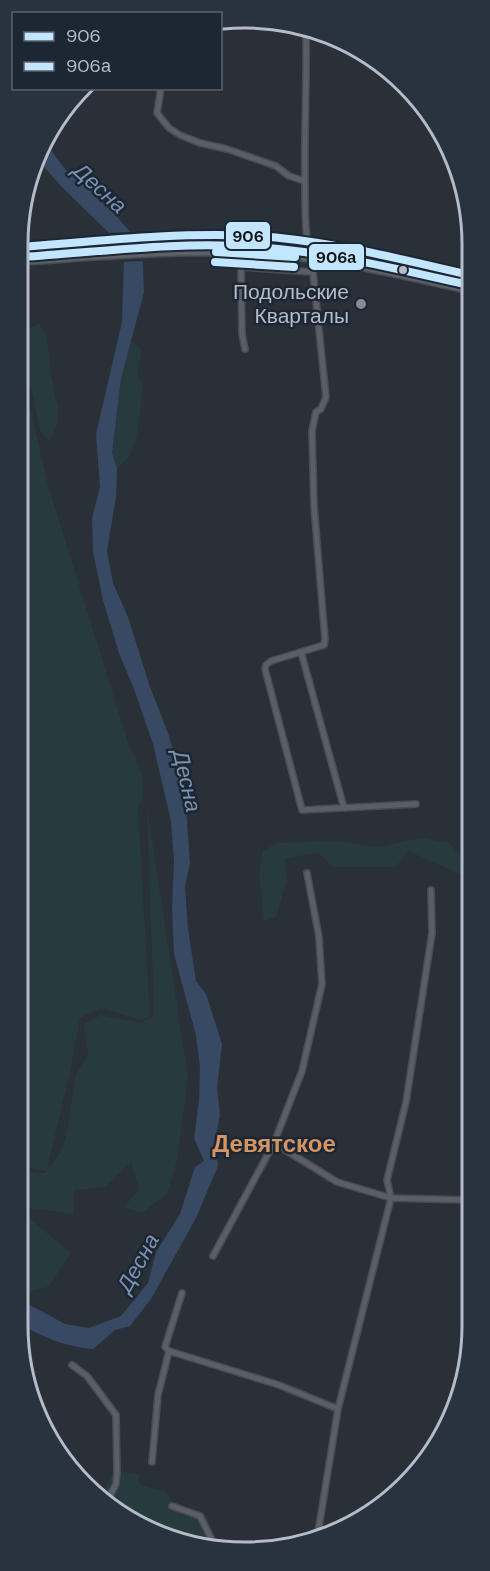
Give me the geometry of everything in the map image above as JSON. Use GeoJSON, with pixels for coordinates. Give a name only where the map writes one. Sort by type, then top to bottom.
{"type":"FeatureCollection","features":[{"type":"Feature","properties":{"kind":"main road"},"geometry":{"type":"LineString","coordinates":[[28,247],[178,237],[245,236],[306,242],[386,256],[462,273]]}},
{"type":"Feature","properties":{"kind":"main road"},"geometry":{"type":"LineString","coordinates":[[28,261],[177,251],[243,253],[309,258],[462,288]]}},
{"type":"Feature","properties":{"kind":"street"},"geometry":{"type":"LineString","coordinates":[[306,37],[306,242],[313,272],[326,397],[321,409],[315,412],[312,430],[314,506],[325,639],[324,645],[271,661],[265,669],[302,810],[416,804]]}},
{"type":"Feature","properties":{"kind":"street"},"geometry":{"type":"LineString","coordinates":[[161,90],[157,113],[169,128],[201,143],[227,149],[276,166],[289,176],[305,181]]}},
{"type":"Feature","properties":{"kind":"street"},"geometry":{"type":"LineString","coordinates":[[245,349],[242,333],[241,267],[313,272]]}},
{"type":"Feature","properties":{"kind":"street"},"geometry":{"type":"LineString","coordinates":[[301,652],[344,808]]}},
{"type":"Feature","properties":{"kind":"street"},"geometry":{"type":"LineString","coordinates":[[213,1257],[274,1143],[302,1071],[322,984],[319,936],[307,873]]}},
{"type":"Feature","properties":{"kind":"street"},"geometry":{"type":"LineString","coordinates":[[319,1530],[338,1409],[391,1198],[387,1180],[406,1102],[432,933],[431,890]]}},
{"type":"Feature","properties":{"kind":"street"},"geometry":{"type":"LineString","coordinates":[[274,1143],[337,1182],[391,1198],[462,1200]]}},
{"type":"Feature","properties":{"kind":"street"},"geometry":{"type":"LineString","coordinates":[[182,1293],[165,1347],[169,1351],[279,1385],[338,1409]]}},
{"type":"Feature","properties":{"kind":"street"},"geometry":{"type":"LineString","coordinates":[[152,1462],[158,1395],[169,1351]]}},
{"type":"Feature","properties":{"kind":"street"},"geometry":{"type":"LineString","coordinates":[[72,1365],[87,1377],[116,1414],[117,1472],[116,1484],[110,1495]]}},
{"type":"Feature","properties":{"kind":"street"},"geometry":{"type":"LineString","coordinates":[[172,1506],[200,1516],[212,1540]]}},
{"type":"Feature","properties":{"kind":"green space"},"geometry":{"type":"Polygon","coordinates":[[[39,323],[47,338],[51,376],[58,409],[57,425],[49,442],[40,430],[28,373],[28,330],[39,323]]]}},
{"type":"Feature","properties":{"kind":"green space"},"geometry":{"type":"Polygon","coordinates":[[[131,341],[142,350],[137,374],[143,384],[138,430],[131,454],[117,468],[112,453],[121,379],[131,341]]]}},
{"type":"Feature","properties":{"kind":"green space"},"geometry":{"type":"Polygon","coordinates":[[[28,400],[48,485],[130,749],[142,778],[143,793],[138,808],[150,1016],[140,1020],[101,1008],[80,1018],[47,1169],[56,1160],[66,1138],[76,1076],[88,1055],[84,1024],[101,1015],[141,1023],[154,1016],[147,807],[188,1078],[177,1161],[167,1194],[142,1213],[124,1207],[139,1189],[131,1162],[105,1187],[74,1190],[73,1214],[28,1208],[28,1172],[46,1173],[47,1171],[28,1168],[28,400]]]}},
{"type":"Feature","properties":{"kind":"green space"},"geometry":{"type":"Polygon","coordinates":[[[422,838],[450,843],[462,858],[462,875],[408,851],[396,867],[333,867],[318,852],[285,859],[287,880],[276,917],[264,921],[259,874],[263,851],[277,843],[339,841],[378,847],[422,838]]]}},
{"type":"Feature","properties":{"kind":"green space"},"geometry":{"type":"Polygon","coordinates":[[[28,1217],[71,1253],[48,1287],[28,1292],[28,1217]]]}},
{"type":"Feature","properties":{"kind":"green space"},"geometry":{"type":"Polygon","coordinates":[[[115,1470],[139,1475],[138,1482],[143,1486],[166,1492],[172,1503],[206,1515],[215,1537],[220,1541],[189,1535],[162,1526],[125,1506],[104,1491],[115,1470]]]}},
{"type":"Feature","properties":{"kind":"water"},"geometry":{"type":"Polygon","coordinates":[[[51,150],[65,169],[100,197],[142,246],[144,292],[121,379],[112,453],[117,468],[116,497],[107,551],[113,583],[128,617],[149,684],[169,736],[185,794],[190,863],[185,886],[188,929],[196,981],[206,994],[222,1044],[217,1088],[220,1115],[215,1140],[218,1166],[196,1218],[151,1299],[130,1326],[115,1330],[93,1349],[64,1344],[28,1328],[28,1305],[65,1324],[89,1328],[121,1316],[148,1283],[156,1252],[180,1214],[195,1167],[204,1161],[194,1138],[199,1101],[200,1067],[196,1035],[174,954],[172,908],[174,862],[171,821],[153,744],[119,653],[103,600],[93,552],[92,518],[100,487],[96,434],[122,322],[124,260],[111,235],[43,166],[51,150]]]}},
{"type":"Feature","properties":{"kind":"pier"},"geometry":{"type":"Polygon","coordinates":[[[134,232],[145,245],[146,261],[121,262],[105,233],[134,232]]]}},
{"type":"Feature","properties":{"kind":"transit line","name":"906"},"geometry":{"type":"LineString","coordinates":[[28,247],[167,236],[255,236],[336,246],[462,273]]}},
{"type":"Feature","properties":{"kind":"transit line","name":"906а"},"geometry":{"type":"LineString","coordinates":[[28,257],[169,246],[256,247],[336,257],[462,284]]}},
{"type":"Feature","properties":{"kind":"transit line","name":"906"},"geometry":{"type":"LineString","coordinates":[[216,252],[295,257]]}},
{"type":"Feature","properties":{"kind":"transit line","name":"906а"},"geometry":{"type":"LineString","coordinates":[[215,262],[294,267]]}},
{"type":"Feature","properties":{"kind":"place","name":"Подольские Кварталы"},"geometry":{"type":"Point","coordinates":[361,304]}},
{"type":"Feature","properties":{"kind":"district","name":"Девятское"},"geometry":{"type":"Point","coordinates":[274,1143]}},
{"type":"Feature","properties":{"kind":"water label","name":"Десна"},"geometry":{"type":"Point","coordinates":[100,188]}},
{"type":"Feature","properties":{"kind":"water label","name":"Десна"},"geometry":{"type":"Point","coordinates":[187,781]}},
{"type":"Feature","properties":{"kind":"water label","name":"Десна"},"geometry":{"type":"Point","coordinates":[138,1263]}}]}
